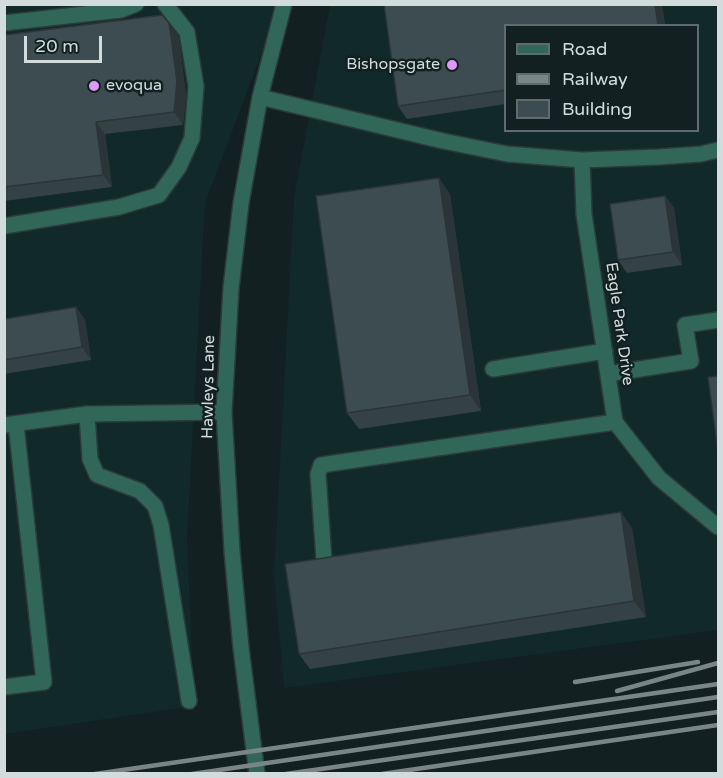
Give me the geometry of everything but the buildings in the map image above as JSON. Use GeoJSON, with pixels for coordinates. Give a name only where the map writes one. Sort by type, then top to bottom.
{"type":"FeatureCollection","features":[{"type":"Feature","properties":{"kind":"street"},"geometry":{"type":"LineString","coordinates":[[4,23],[121,10],[136,4]]}},
{"type":"Feature","properties":{"kind":"street"},"geometry":{"type":"LineString","coordinates":[[4,226],[119,207],[159,195],[166,186],[179,167],[192,138],[196,86],[187,32],[165,4]]}},
{"type":"Feature","properties":{"kind":"street","name":"Hawleys Lane"},"geometry":{"type":"LineString","coordinates":[[257,774],[232,551],[224,412],[232,277],[241,203],[260,97],[284,4]]}},
{"type":"Feature","properties":{"kind":"street"},"geometry":{"type":"LineString","coordinates":[[260,97],[507,154],[582,160],[659,157],[718,150]]}},
{"type":"Feature","properties":{"kind":"street","name":"Eagle Park Drive"},"geometry":{"type":"LineString","coordinates":[[582,160],[584,214],[615,422],[659,478],[718,527]]}},
{"type":"Feature","properties":{"kind":"street"},"geometry":{"type":"LineString","coordinates":[[608,374],[691,361],[685,325],[718,320]]}},
{"type":"Feature","properties":{"kind":"street"},"geometry":{"type":"LineString","coordinates":[[493,369],[605,351]]}},
{"type":"Feature","properties":{"kind":"street"},"geometry":{"type":"LineString","coordinates":[[4,687],[44,682],[10,424],[87,414],[224,412]]}},
{"type":"Feature","properties":{"kind":"street"},"geometry":{"type":"LineString","coordinates":[[87,414],[90,459],[97,475],[140,491],[155,506],[161,525],[189,701]]}},
{"type":"Feature","properties":{"kind":"street"},"geometry":{"type":"LineString","coordinates":[[324,560],[318,474],[321,465],[615,422]]}},
{"type":"Feature","properties":{"kind":"shaded area"},"geometry":{"type":"Polygon","coordinates":[[[4,5],[280,5],[205,203],[187,538],[194,706],[5,734],[4,5]]]}},
{"type":"Feature","properties":{"kind":"shaded area"},"geometry":{"type":"Polygon","coordinates":[[[330,5],[718,5],[718,630],[284,688],[274,576],[294,197],[330,5]]]}},
{"type":"Feature","properties":{"kind":"railway"},"geometry":{"type":"LineString","coordinates":[[575,682],[698,662]]}},
{"type":"Feature","properties":{"kind":"railway"},"geometry":{"type":"LineString","coordinates":[[617,691],[718,663]]}},
{"type":"Feature","properties":{"kind":"railway"},"geometry":{"type":"LineString","coordinates":[[95,774],[718,684]]}},
{"type":"Feature","properties":{"kind":"railway"},"geometry":{"type":"LineString","coordinates":[[192,774],[718,697]]}},
{"type":"Feature","properties":{"kind":"railway"},"geometry":{"type":"LineString","coordinates":[[286,774],[718,712]]}},
{"type":"Feature","properties":{"kind":"railway"},"geometry":{"type":"LineString","coordinates":[[382,774],[718,725]]}},
{"type":"Feature","properties":{"kind":"place","name":"Bishopsgate"},"geometry":{"type":"Point","coordinates":[452,65]}},
{"type":"Feature","properties":{"kind":"place","name":"evoqua"},"geometry":{"type":"Point","coordinates":[94,86]}}]}
